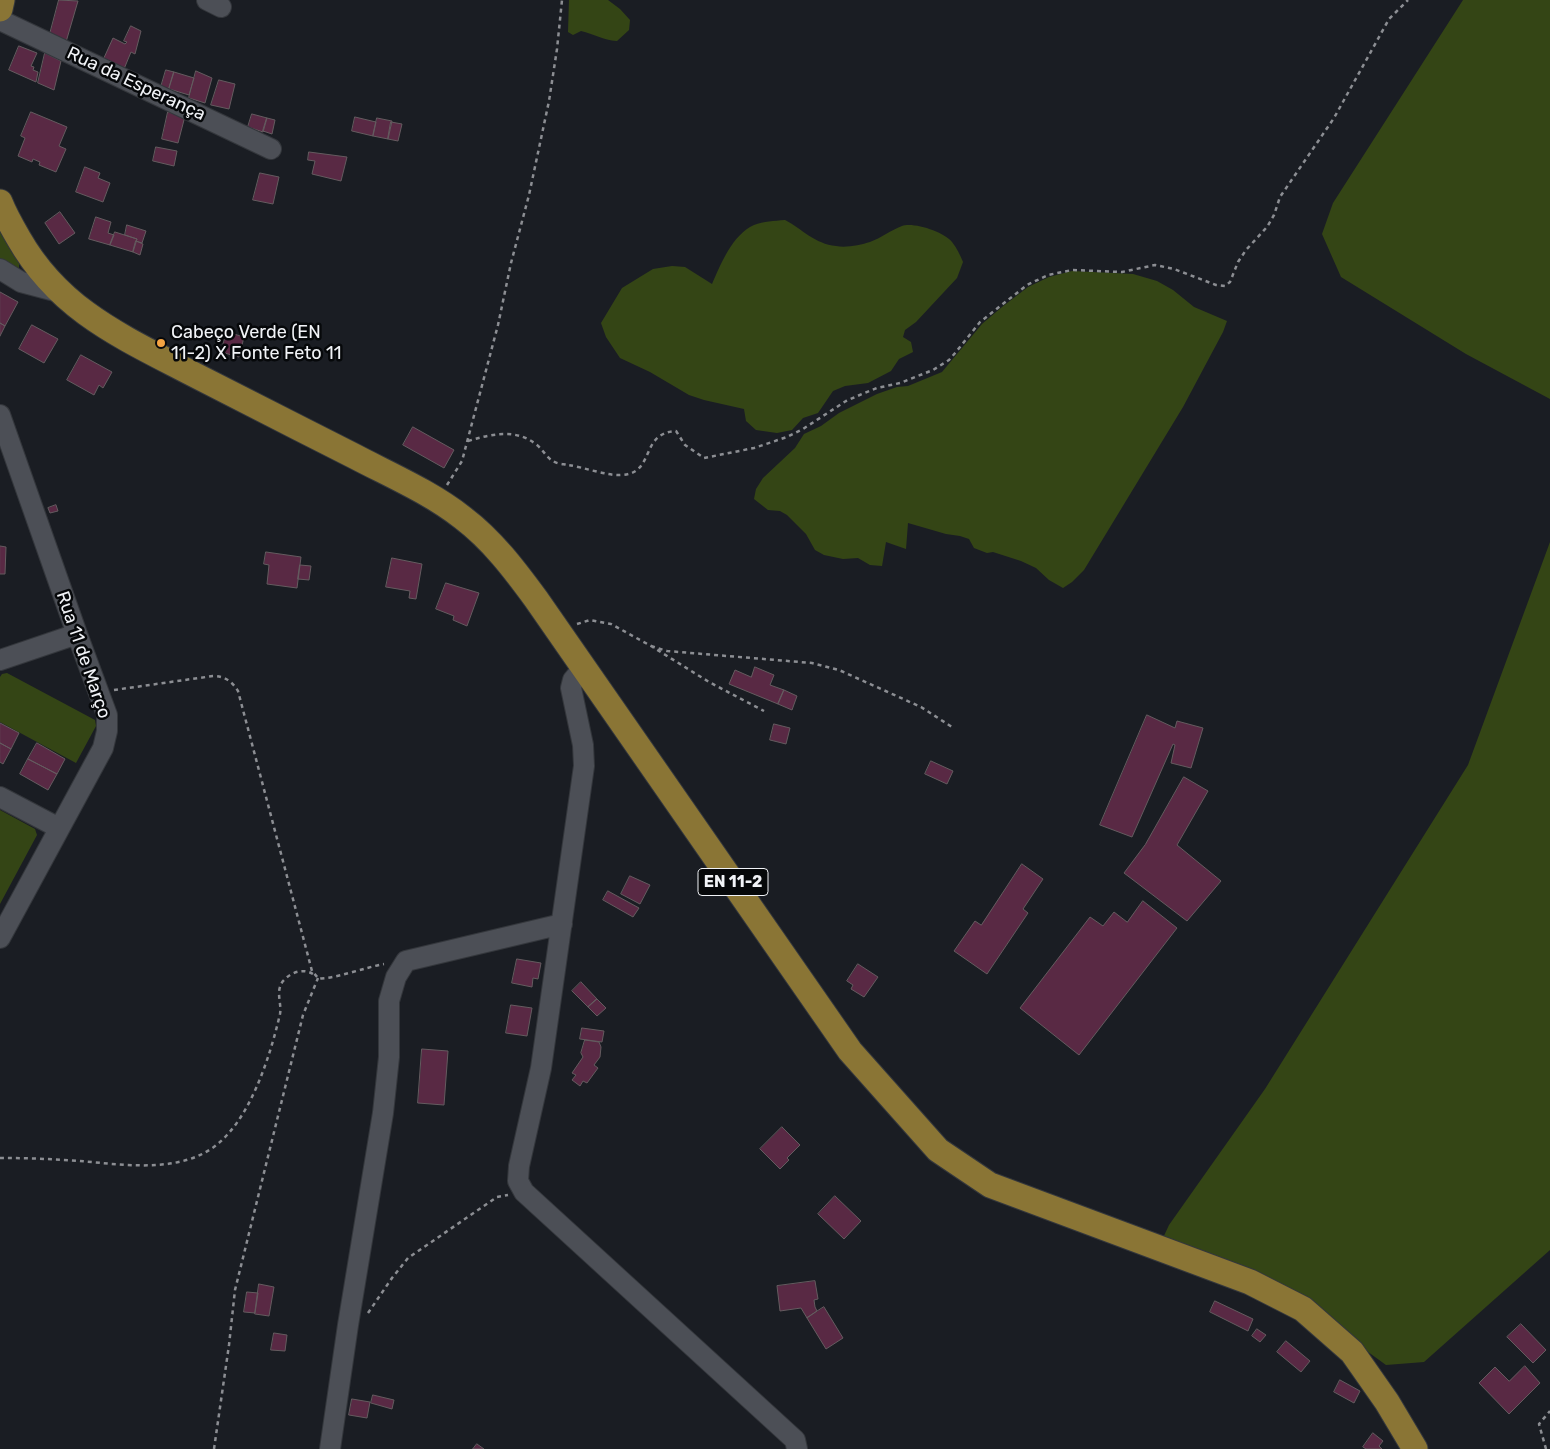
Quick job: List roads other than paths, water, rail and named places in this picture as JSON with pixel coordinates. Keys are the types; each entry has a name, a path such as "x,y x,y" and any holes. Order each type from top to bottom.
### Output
{"main road":[{"path":"0,9 2,0"},
{"name":"EN 11-2","path":"0,202 3,212 30,258 59,292 100,324 207,382 415,488 462,517 484,536 511,566 562,636 850,1051 938,1150 990,1185 1250,1282 1303,1309 1352,1352 1387,1402 1415,1449"}],"street":[{"name":"Rua da Esperança","path":"0,20 271,149"},
{"path":"0,269 21,282 59,292"},
{"name":"Rua 11 de Março","path":"0,415 76,634 107,715 107,732 103,748 0,938"},
{"path":"0,660 76,634"},
{"path":"583,668 573,680 571,688 583,746 584,766 541,1068 519,1166 518,1181 524,1192 795,1440 797,1449"},
{"path":"0,797 59,828"},
{"path":"330,1449 384,1104 389,1057 389,1001 396,977 406,960 562,924"}],"place":[{"name":"Cabeço Verde (EN 11-2) X Fonte Feto 11","path":"161,343"}]}
